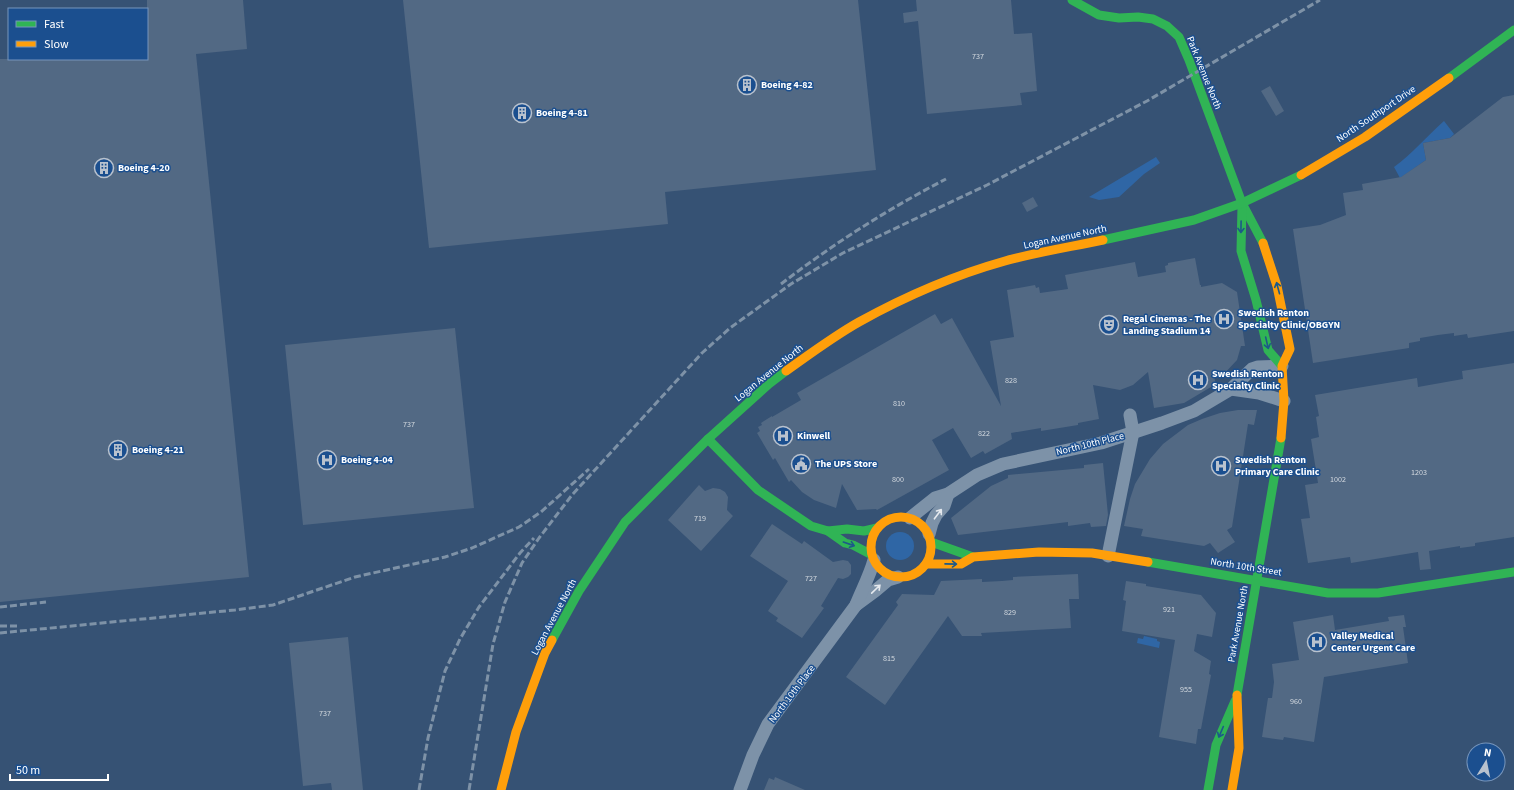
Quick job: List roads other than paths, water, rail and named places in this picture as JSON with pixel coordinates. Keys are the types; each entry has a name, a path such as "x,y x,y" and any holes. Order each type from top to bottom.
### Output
{"street":[{"name":"Park Avenue North","path":"1072,0 1076,4 1099,15 1119,18 1138,17 1153,19 1167,26 1178,37 1189,60 1242,204 1263,244 1277,286 1290,349 1282,366 1284,401 1282,431 1237,696 1239,748 1232,790"},
{"name":"North Southport Drive","path":"1242,204 1299,176 1365,137 1514,30"},
{"path":"1496,43 1508,45"},
{"name":"Park Avenue North","path":"1242,204 1241,251 1256,300 1268,350 1282,366"},
{"name":"Logan Avenue North","path":"501,790 506,763 545,653 579,591 625,522 708,439 769,384 814,350 859,322 912,296 958,277 1005,262 1194,220 1242,204"},
{"name":"North 10th Place","path":"910,518 935,498 948,494 976,475 1003,464 1101,443 1194,411 1231,389 1252,369 1258,367 1282,366"},
{"path":"1231,389 1259,393 1284,401"},
{"path":"1108,556 1133,432 1130,415"},
{"path":"708,439 758,490 811,526 828,531 845,543 853,545 873,557 883,571 890,575 898,577 914,574 926,564 931,550 930,538 924,527 918,522 901,516 892,518 884,522 873,536 871,545 873,557"},
{"name":"North 10th Place","path":"930,538 932,523 936,515 944,506 948,494"},
{"path":"828,531 847,529 864,531 878,528"},
{"name":"North 10th Street","path":"930,538 973,557"},
{"name":"North 10th Street","path":"926,564 961,564 973,557 1039,552 1092,553 1328,593 1378,593 1514,572"},
{"name":"North 10th Place","path":"740,790 750,762 768,724 856,604 871,572 873,557"},
{"name":"North 10th Place","path":"856,604 888,580 898,577"},
{"name":"Park Avenue North","path":"1208,790 1216,745 1237,696"}],"railway":[{"path":"469,790 493,644 505,602 522,563 572,495 702,353 730,328 791,284 843,253 987,185 1147,101 1320,0"},
{"path":"781,284 861,228 903,202 946,179"},
{"path":"0,633 273,605 355,577 445,557 472,548 519,527 541,512 589,469"},
{"path":"419,790 428,738 445,671 460,639 479,607 520,553 534,538"},
{"path":"0,607 46,602"},
{"path":"0,626 18,626"}],"place":[{"name":"Boeing 4-82","path":"747,85"},
{"name":"Boeing 4-81","path":"522,113"},
{"name":"Boeing 4-20","path":"104,168"},
{"name":"Swedish Renton Specialty Clinic/OBGYN","path":"1224,319"},
{"name":"Regal Cinemas - The Landing Stadium 14","path":"1109,325"},
{"name":"Swedish Renton Specialty Clinic","path":"1198,380"},
{"name":"Kinwell","path":"783,436"},
{"name":"Boeing 4-21","path":"118,450"},
{"name":"Boeing 4-04","path":"327,460"},
{"name":"The UPS Store","path":"801,464"},
{"name":"Swedish Renton Primary Care Clinic","path":"1221,466"},
{"name":"Valley Medical Center Urgent Care","path":"1317,642"}]}
